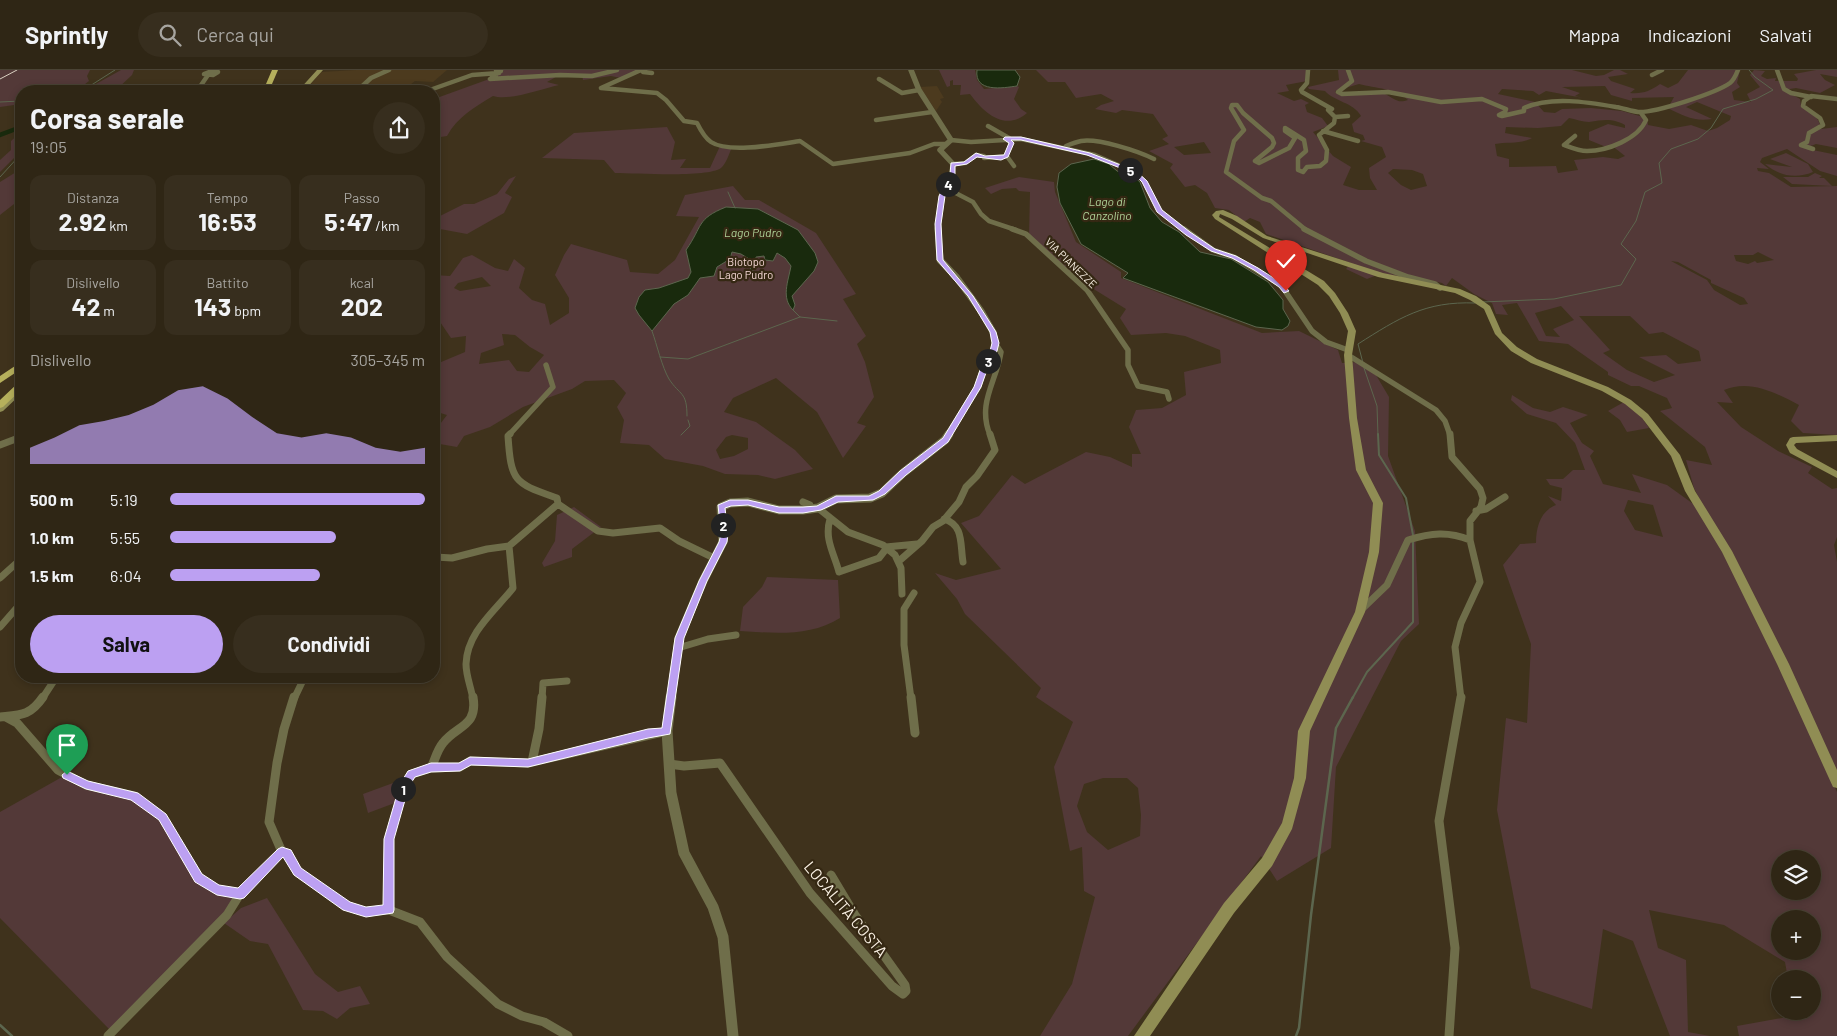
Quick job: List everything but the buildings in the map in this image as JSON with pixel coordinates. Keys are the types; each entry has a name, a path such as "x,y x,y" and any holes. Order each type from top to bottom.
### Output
{"highway":[{"path":"267,85 276,70"},
{"path":"267,85 276,70"},
{"path":"264,80 271,77"},
{"path":"0,380 15,369"},
{"path":"0,395 15,384"},
{"path":"0,399 15,385"},
{"path":"0,407 15,392"}],"main road":[{"path":"306,85 320,70"},
{"path":"1141,1036 1229,908 1267,862 1288,825 1300,778 1304,730 1360,612 1374,552 1378,503 1361,470 1353,418 1348,353 1352,330 1332,295 1321,283 1217,218 1215,213 1221,211 1229,213 1251,230 1264,237 1340,263 1388,277 1466,294 1481,303 1491,314 1499,334 1514,349 1534,361 1605,390 1628,402 1645,416 1675,455 1690,491 1727,550 1783,664 1837,783"},
{"path":"0,407 15,395"},
{"path":"1837,438 1793,440 1790,445 1794,452 1837,475"}],"street":[{"path":"363,85 371,78 389,70"},
{"path":"497,71 489,79 560,75 592,76 617,70"},
{"path":"641,70 601,88 657,94 666,100 684,121 697,123 709,140 715,143 753,146 800,141 833,164 910,153 934,144 1007,138 1067,147 1103,158 1139,176 1144,181 1159,210 1203,244 1213,250 1234,257 1281,286 1312,331 1427,404 1445,421 1450,433 1452,457 1480,488 1483,498 1481,507 1470,521 1470,540 1480,582 1461,624 1455,647 1461,699 1439,821 1455,948 1449,1036"},
{"path":"645,70 643,72 652,73"},
{"path":"911,70 919,90 948,142"},
{"path":"1308,70 1307,82 1301,90 1332,109 1328,110 1334,117 1334,123 1319,135 1326,145 1327,160 1322,165 1307,167 1303,172 1298,170 1298,158 1306,151 1306,147 1304,140 1287,128 1284,129 1295,138 1295,142 1289,148 1258,162 1255,160 1272,148 1274,142 1272,138 1243,113 1238,105 1232,105 1231,108 1244,130 1234,142 1226,172 1262,198 1271,201 1305,230 1333,242 1366,261 1408,277 1435,284 1440,288"},
{"path":"1348,70 1352,82 1338,92 1342,94 1388,92 1441,102 1488,100 1506,110 1499,115 1501,116 1524,112 1524,108 1528,106 1552,101 1596,104 1641,113 1694,98 1729,84 1736,77 1738,70"},
{"path":"1652,75 1662,70"},
{"path":"1777,70 1784,89 1792,93 1837,100"},
{"path":"440,86 474,73 497,71"},
{"path":"201,85 208,75"},
{"path":"879,79 890,84 896,90"},
{"path":"884,88 896,90 904,94 919,90"},
{"path":"1811,96 1804,101 1803,106 1820,118 1823,125 1809,133 1807,142 1801,145 1813,149"},
{"path":"876,120 932,112"},
{"path":"1575,136 1564,145 1586,151 1606,149 1637,133 1644,127 1646,120 1641,113"},
{"path":"1334,117 1348,116"},
{"path":"988,126 1012,143 1007,156"},
{"path":"1323,131 1358,141"},
{"path":"1067,147 1082,141 1092,141 1144,154 1154,159"},
{"path":"733,1036 723,937 713,907 684,853 674,808 667,731 679,638 714,558 723,542 721,507 730,503 748,502 779,510 815,508 836,499 870,498 882,493 903,473 946,440 978,387 983,370 994,351 993,332 981,311 957,278 940,260 938,224 942,196 952,174 952,164 940,150 948,142"},
{"path":"952,164 965,163 976,155 984,158 1007,156"},
{"path":"1007,156 1014,166"},
{"name":"VIA PIANEZZE","path":"946,188 973,202 981,214 989,221 1026,234 1087,290 1128,350 1126,358 1128,370 1138,386 1167,392 1169,399"},
{"path":"899,561 933,527 944,519 959,502 966,487 977,476 995,450 985,420 986,402 1000,362 1001,352 995,343"},
{"path":"546,365 553,388 508,436 509,450 516,478 523,486 557,498 558,504 598,531 622,532 660,528 670,537 686,546 714,558"},
{"path":"0,446 15,440"},
{"path":"1476,511 1486,510 1505,497"},
{"path":"804,502 829,514 830,519 852,535 874,541 890,550 899,561 903,570 902,594"},
{"path":"440,557 452,558 487,548 509,546 558,504"},
{"path":"830,519 826,536 839,572 879,558 885,548"},
{"path":"944,519 954,522 958,528 963,562"},
{"path":"1360,612 1387,585 1402,550 1409,540 1429,533 1449,532 1470,540"},
{"path":"885,548 917,544"},
{"path":"431,768 444,741 459,732 472,714 474,704 466,664 468,651 475,633 513,588 509,546"},
{"path":"0,578 15,565"},
{"path":"914,593 904,609 904,645 915,733"},
{"path":"0,627 15,610"},
{"path":"678,648 708,639 736,635"},
{"path":"532,762 539,729 543,683 567,681"},
{"path":"3,717 25,714 37,706 52,683"},
{"path":"301,683 284,729 268,822 282,852 287,853 297,872 346,906 366,912 389,910 420,922 447,957 498,1004 522,1016 544,1022 568,1036"},
{"path":"3,717 17,723 58,770 86,785 134,796 162,817 198,878 217,890 240,894"},
{"path":"389,910 389,839 405,784 412,774 431,768 460,767 470,761 532,762 667,731"},
{"name":"LOCALITÀ COSTA","path":"669,764 684,766 720,763 810,893 892,986 903,994 906,991 905,985 854,915 831,875"},
{"path":"108,1036 227,915 240,894 282,852"}],"shaded area":[{"path":"447,70 433,82 415,81 410,85 310,85 321,72"},
{"path":"937,86 944,98 940,99 942,102 936,111 920,87"}],"green space":[{"path":"0,70 90,70 87,76 89,81 84,85 15,85 15,105 0,107"},
{"path":"121,70 134,70 132,75 121,85 94,85"},
{"path":"490,70 640,70 621,78 611,76 583,80 582,75 563,73 547,82 559,85 517,96 493,96 461,118 447,136 440,137 440,97 492,78 504,71"},
{"path":"939,70 975,70 977,80 984,89 1017,86 1019,87 1014,99 1021,109 1027,113 1011,121 996,118 982,108 970,94 960,95 961,85 953,85 953,80 950,81 950,86 947,87"},
{"path":"1036,70 1310,70 1307,81 1286,85 1289,91 1277,93 1294,101 1301,99 1309,103 1305,105 1307,112 1322,118 1328,126 1313,132 1333,156 1351,167 1343,185 1359,190 1377,190 1370,178 1369,168 1386,157 1382,147 1361,141 1365,140 1363,135 1354,132 1352,124 1361,116 1358,111 1325,91 1309,89 1308,87 1339,80 1338,70 1572,70 1596,76 1620,70 1628,74 1608,77 1611,81 1635,89 1630,93 1639,93 1646,92 1660,84 1668,88 1678,83 1688,70 1740,70 1737,83 1740,87 1732,92 1734,100 1751,102 1747,94 1760,87 1750,75 1754,70 1765,71 1761,76 1767,79 1776,78 1775,81 1797,81 1798,79 1794,74 1816,70 1837,70 1837,77 1820,74 1825,80 1835,85 1820,93 1796,88 1784,90 1800,99 1801,106 1811,112 1821,129 1837,127 1837,148 1816,144 1808,147 1808,149 1837,155 1837,176 1820,171 1787,149 1762,158 1760,162 1769,169 1757,168 1758,171 1769,173 1791,187 1837,186 1837,435 1803,433 1791,421 1799,405 1763,389 1743,386 1734,387 1724,390 1733,403 1717,402 1741,427 1778,451 1812,467 1808,473 1832,489 1837,488 1837,537 1834,545 1837,562 1837,773 1694,488 1686,460 1712,465 1705,447 1660,411 1672,408 1667,398 1639,386 1631,386 1608,375 1608,372 1568,344 1539,341 1517,303 1502,305 1508,315 1496,314 1492,303 1474,294 1452,278 1446,286 1442,283 1423,279 1417,281 1382,273 1367,279 1346,269 1351,263 1266,234 1260,222 1250,218 1244,222 1229,210 1215,208 1207,193 1195,185 1185,187 1170,168 1173,164 1149,151 1169,144 1162,139 1168,136 1153,114 1122,110 1116,113 1095,109 1114,101 1101,94 1076,98 1065,82 1048,82","holes":["1359,84 1392,91 1408,100 1398,101 1381,93 1337,94 1335,91","1605,86 1611,95 1632,101 1632,98 1674,97 1668,108 1689,118 1700,120 1712,119 1686,107 1697,102 1731,116 1730,120 1708,131 1691,125 1669,129 1648,125 1647,118 1622,111 1591,108 1562,109 1555,113 1544,112 1535,102 1498,94 1502,89 1533,91 1539,95 1546,91 1583,98 1575,96 1580,93 1562,87","1569,118 1587,122 1616,121 1625,125 1625,128 1608,124 1589,132 1589,140 1606,147 1611,145 1625,156 1618,159 1603,157 1574,160 1578,170 1558,173 1556,166 1509,167 1509,159 1497,156 1495,144 1519,142 1532,138 1505,133 1506,127 1538,128 1561,126","1204,142 1211,153 1184,155 1174,147","1393,169 1412,170 1423,174 1427,186 1411,190 1401,185 1388,173","1758,252 1774,260 1757,263 1755,261 1748,264 1736,261 1734,255 1753,255","1671,261 1678,262 1711,280 1711,283 1744,298 1748,304 1740,305 1714,290 1707,280","1561,306 1574,320 1553,329 1560,337 1546,336 1535,313","1579,316 1630,316 1649,334 1663,332 1699,351 1701,361 1678,364 1666,355 1639,357 1675,375 1654,382 1627,370 1603,353 1610,350"]},
{"path":"667,127 675,142 671,160 686,159 680,168 710,168 720,146 732,147 721,168 713,171 687,174 615,173 604,160 542,158 574,133"},
{"path":"15,137 15,157 0,172 0,160 11,150 11,141"},
{"path":"1786,153 1808,164 1813,172 1794,176 1782,174 1765,164 1792,167 1770,159"},
{"path":"15,173 15,203 0,215 0,182"},
{"path":"1815,173 1822,176 1819,178 1824,178 1832,186 1792,184 1783,177 1808,177"},
{"path":"516,176 505,193 512,197 504,213 467,234 440,229 440,216 464,204 474,204 497,194 509,179"},
{"path":"1019,177 1054,182 1055,192 1076,242 1121,272 1121,278 1262,333 1299,331 1338,350 1342,363 1358,362 1376,375 1389,397 1388,456 1415,531 1419,624 1401,641 1336,767 1331,848 1277,881 1261,856 1128,1036 1040,1036 1072,984 1095,897 1084,891 1082,847 1070,851 1054,767 1073,722 1036,697 1041,688 965,614 957,599 935,573 956,580 1001,569 961,523 979,516 1012,475 1025,484 1086,452 1110,457 1132,467 1132,454 1141,454 1129,427 1136,410 1162,408 1186,395 1184,372 1221,363 1220,350 1185,336 1166,333 1131,335 1120,318 1126,309 1079,280 1029,236 1030,192 1019,191 1016,188 1002,189 991,194 985,188","holes":["1103,778 1127,778 1138,788 1141,815 1140,836 1108,850 1087,832 1077,806 1084,784"]},
{"name":"Biotopo Lago Pudro","path":"733,186 745,200 759,200 816,233 856,294 843,299 866,336 857,344 865,362 874,397 857,423 866,426 843,458 817,412 776,378 733,398 724,412 756,422 795,450 813,469 775,479 758,475 725,474 703,466 665,459 649,445 620,443 624,420 617,407 626,393 614,380 585,381 572,389 523,407 490,427 464,436 457,447 440,444 440,424 447,415 440,413 440,362 465,352 466,336 451,338 440,322 440,275 450,276 463,258 472,255 495,268 508,271 514,259 525,268 519,288 532,300 545,304 550,325 569,313 569,298 555,275 571,244 627,260 630,272 658,274 675,260 699,217 676,216 685,195","holes":["482,277 491,286 460,291 454,288 458,283","502,334 515,335 544,355 529,372 517,371 509,360 479,364 481,353 504,345","732,435 748,438 748,449 734,456 720,459 716,450 726,437"]},
{"path":"1512,395 1533,408 1550,412 1563,407 1588,415 1570,423 1582,443 1594,451 1590,456 1603,484 1641,493 1632,474 1667,485 1695,504 1723,550 1779,664 1837,792 1837,1036 1739,1036 1737,1026 1771,1020 1821,1020 1821,970 1786,970 1785,962 1782,960 1821,960 1821,910 1771,910 1771,954 1724,925 1649,910 1658,948 1686,960 1688,1032 1710,1036 1670,1036 1633,941 1603,929 1592,1009 1531,988 1497,810 1506,718 1527,723 1531,644 1503,565 1520,544 1536,543 1540,521 1546,511 1556,505 1548,496 1561,501 1562,488 1550,485 1546,479 1563,479 1573,470 1585,470 1575,443 1556,423 1527,414 1511,400","holes":["1628,500 1653,505 1663,537 1635,530 1624,511"]},
{"path":"1624,402 1640,415 1649,428 1627,432 1620,420 1608,411"},
{"path":"574,507 601,527 572,549 572,557 544,567 542,563 555,541 557,515"},
{"path":"767,577 838,580 840,618 828,624 804,631 779,633 740,631 743,607 762,587"},
{"path":"62,777 132,798 160,819 191,870 196,883 216,891 238,895 226,915 110,1030 0,918 0,812"},
{"path":"404,779 400,801 368,813 363,794"},
{"path":"267,898 315,974 338,992 360,986 370,1004 350,1008 337,1019 323,1011 303,1010 268,944 250,941 224,923 241,908"}],"water":[{"path":"977,70 1015,70 1020,77 1017,86 997,88 985,86 980,82 977,77"},
{"name":"Lago di Canzolino","path":"1094,159 1109,164 1117,171 1133,176 1140,182 1150,208 1162,222 1179,232 1200,252 1231,259 1268,282 1283,300 1283,309 1290,321 1288,326 1282,330 1256,327 1123,278 1128,273 1081,244 1060,203 1057,187 1059,173 1071,164"},
{"name":"Lago Pudro","path":"726,207 758,209 798,230 815,253 818,262 814,271 792,296 795,305 793,310 789,305 786,295 791,266 785,258 777,253 773,261 765,260 764,256 756,257 755,269 751,271 749,259 741,254 732,252 730,259 717,267 714,276 700,278 688,295 674,304 652,331 635,308 639,297 645,290 659,288 688,278 691,272 686,250 701,224 709,215"}],"waterway":[{"path":"91,85 115,70"},
{"path":"1482,302 1554,299 1621,285 1636,259 1621,244 1636,221 1645,192 1662,183 1659,163 1671,149 1698,139 1711,128 1723,109 1756,99 1773,90 1755,77 1749,70"},
{"path":"0,102 15,101"},
{"path":"0,135 15,129"},
{"path":"0,177 15,161"},
{"path":"728,192 735,208"},
{"path":"1363,363 1358,344 1400,319 1427,308 1441,305 1475,303"},
{"path":"793,310 800,317"},
{"path":"660,357 688,359 800,317"},
{"path":"800,317 837,321"},
{"path":"652,331 660,357"},
{"path":"660,357 666,374 686,402 687,416"},
{"path":"1364,368 1377,406 1378,435"},
{"path":"681,435 690,426 688,420"},
{"path":"1378,434 1379,455 1406,498 1413,535"},
{"path":"1352,699 1367,672 1413,622 1413,540"},
{"path":"1296,1036 1299,1028 1311,915 1336,728 1353,697"},
{"path":"0,1025 12,1036"}],"railway":[{"path":"0,79 17,70"}],"route":[{"path":"67,775 86,785 134,796 162,817 198,878 217,890 240,894 282,852 287,853 297,872 346,906 366,912 389,910 389,839 405,784 412,774 431,768 460,767 470,761 528,763 667,731 679,638 703,581 723,542 721,507 730,503 748,502 779,510 803,510 818,508 836,499 870,498 882,493 903,473 946,440 978,387 983,370 994,351 993,332 981,311 957,278 940,260 938,224 942,196 952,174 952,164 968,162 975,155 984,156 984,158 1003,158 1007,156 1012,146 1012,143 1005,139 1014,138 1068,148 1103,158 1134,172 1144,181 1159,210 1188,234 1213,250 1234,257 1256,269 1286,291"}]}
